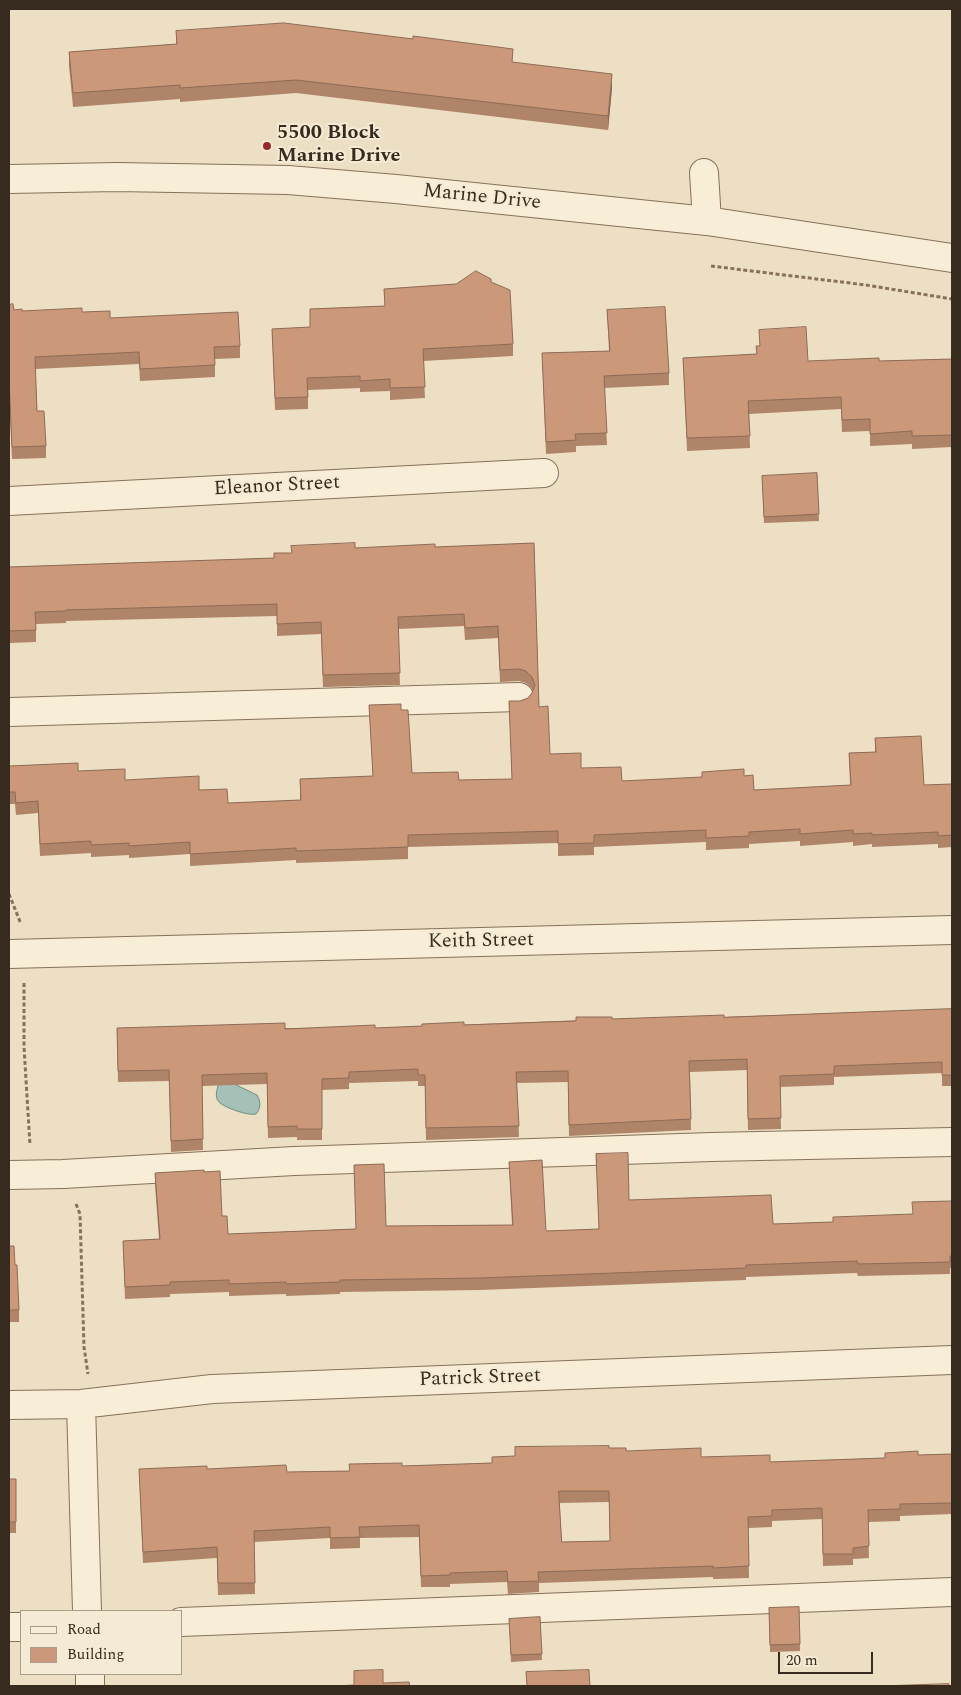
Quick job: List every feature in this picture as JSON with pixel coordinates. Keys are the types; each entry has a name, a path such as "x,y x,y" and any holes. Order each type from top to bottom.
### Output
{"street":[{"path":"704,173 707,221"},
{"name":"Marine Drive","path":"9,179 117,177 288,180 396,189 707,221 952,258"},
{"name":"Eleanor Street","path":"9,501 544,473"},
{"path":"9,712 519,698"},
{"name":"Keith Street","path":"9,954 952,930"},
{"path":"9,1175 63,1174 294,1161 701,1147 952,1142"},
{"name":"Patrick Street","path":"9,1405 85,1391 212,1390 952,1360"},
{"path":"85,1391 87,1610"},
{"path":"182,1622 952,1592"}],"path":[{"path":"711,266 866,285 952,299"},
{"path":"9,894 23,930"},
{"path":"24,978 24,1047 30,1135"},
{"path":"81,1241 85,1391"}],"water":[{"path":"230,1082 257,1095 260,1105 256,1114 237,1111 217,1100 218,1086"}],"building":[{"path":"284,23 413,39 413,36 513,49 512,62 612,74 608,116 296,80 180,88 180,85 73,93 69,52 177,44 176,31"},
{"path":"476,271 491,279 491,282 510,290 513,344 423,349 425,387 390,388 390,379 360,381 360,376 307,378 308,397 275,398 272,329 310,327 310,309 385,306 384,289 456,284"},
{"path":"13,304 14,310 22,309 22,311 82,308 82,312 110,311 110,318 238,312 240,346 214,347 215,365 140,369 139,352 35,357 37,411 44,411 46,446 12,447 9,379 9,305"},
{"path":"665,307 669,373 604,376 607,433 575,434 576,440 546,442 542,353 610,351 607,310"},
{"path":"806,327 808,361 879,358 879,361 952,359 952,435 912,436 912,431 870,434 870,419 842,420 841,397 748,401 750,436 687,438 683,358 757,354 756,346 760,346 759,330"},
{"path":"817,473 819,514 764,517 762,476"},
{"path":"355,543 355,548 435,544 435,547 534,543 539,707 548,706 550,754 581,753 581,768 621,767 622,781 702,777 702,772 744,769 744,776 753,775 754,790 851,785 849,753 876,752 875,738 921,736 924,785 952,784 952,835 938,836 938,832 872,835 872,833 853,834 853,830 800,834 800,829 749,832 749,836 706,838 706,830 594,835 594,843 558,844 558,831 408,835 408,847 296,851 296,848 190,854 190,842 129,846 129,843 91,845 91,841 40,844 38,801 16,803 15,792 9,792 9,766 78,763 78,771 125,769 125,780 199,776 199,790 227,789 228,803 301,800 300,779 373,776 369,705 401,704 401,710 408,710 412,773 458,772 459,780 512,779 509,701 520,701 528,698 535,685 532,677 526,671 519,669 500,670 498,626 465,628 464,614 398,617 400,673 323,675 321,622 277,624 277,604 35,612 36,630 9,631 9,567 274,558 274,553 292,553 291,546"},
{"path":"952,1009 952,1075 942,1075 942,1062 834,1066 834,1074 780,1076 781,1118 748,1119 747,1059 689,1061 691,1119 569,1125 568,1071 516,1072 519,1126 426,1128 425,1075 418,1075 418,1069 349,1072 349,1078 322,1079 322,1129 297,1129 297,1126 268,1127 267,1073 202,1075 203,1139 171,1141 169,1070 118,1071 117,1028 285,1023 285,1029 375,1025 375,1028 464,1022 464,1025 576,1021 576,1017 612,1017 612,1019 724,1015 724,1017"},
{"path":"628,1153 629,1200 771,1195 773,1224 833,1222 833,1217 913,1214 912,1202 952,1201 952,1256 950,1256 950,1262 858,1264 857,1261 746,1265 746,1268 480,1278 340,1280 340,1282 286,1284 286,1282 229,1284 229,1280 170,1282 170,1285 125,1287 123,1241 160,1239 155,1173 220,1171 222,1216 227,1216 228,1234 356,1229 354,1165 384,1164 386,1226 513,1225 509,1162 542,1160 546,1231 599,1229 596,1154"},
{"path":"9,1246 14,1246 15,1265 17,1265 19,1310 9,1310"},
{"path":"609,1446 609,1448 626,1448 626,1451 701,1448 701,1457 770,1455 770,1462 885,1458 885,1453 918,1451 918,1455 952,1454 952,1503 900,1504 900,1509 868,1510 869,1546 853,1548 853,1554 823,1554 822,1508 772,1510 772,1516 748,1517 749,1566 538,1572 539,1581 508,1582 507,1571 421,1576 419,1525 359,1527 360,1537 330,1538 330,1527 254,1531 255,1583 218,1583 217,1547 143,1552 139,1469 207,1466 207,1469 286,1465 287,1472 350,1471 349,1464 402,1463 402,1466 492,1463 492,1457 515,1456 515,1447","holes":["559,1491 609,1491 610,1541 562,1542"]},
{"path":"9,1479 16,1479 16,1522 9,1522"},
{"path":"799,1607 800,1644 770,1645 769,1608"},
{"path":"540,1617 542,1654 511,1655 509,1619"},
{"path":"383,1670 383,1683 409,1682 410,1686 335,1686 354,1685 354,1671"},
{"path":"589,1670 590,1686 527,1686 526,1672"},
{"path":"949,1684 949,1686 882,1686"}],"place":[{"name":"5500 Block Marine Drive","path":"267,146"}]}
